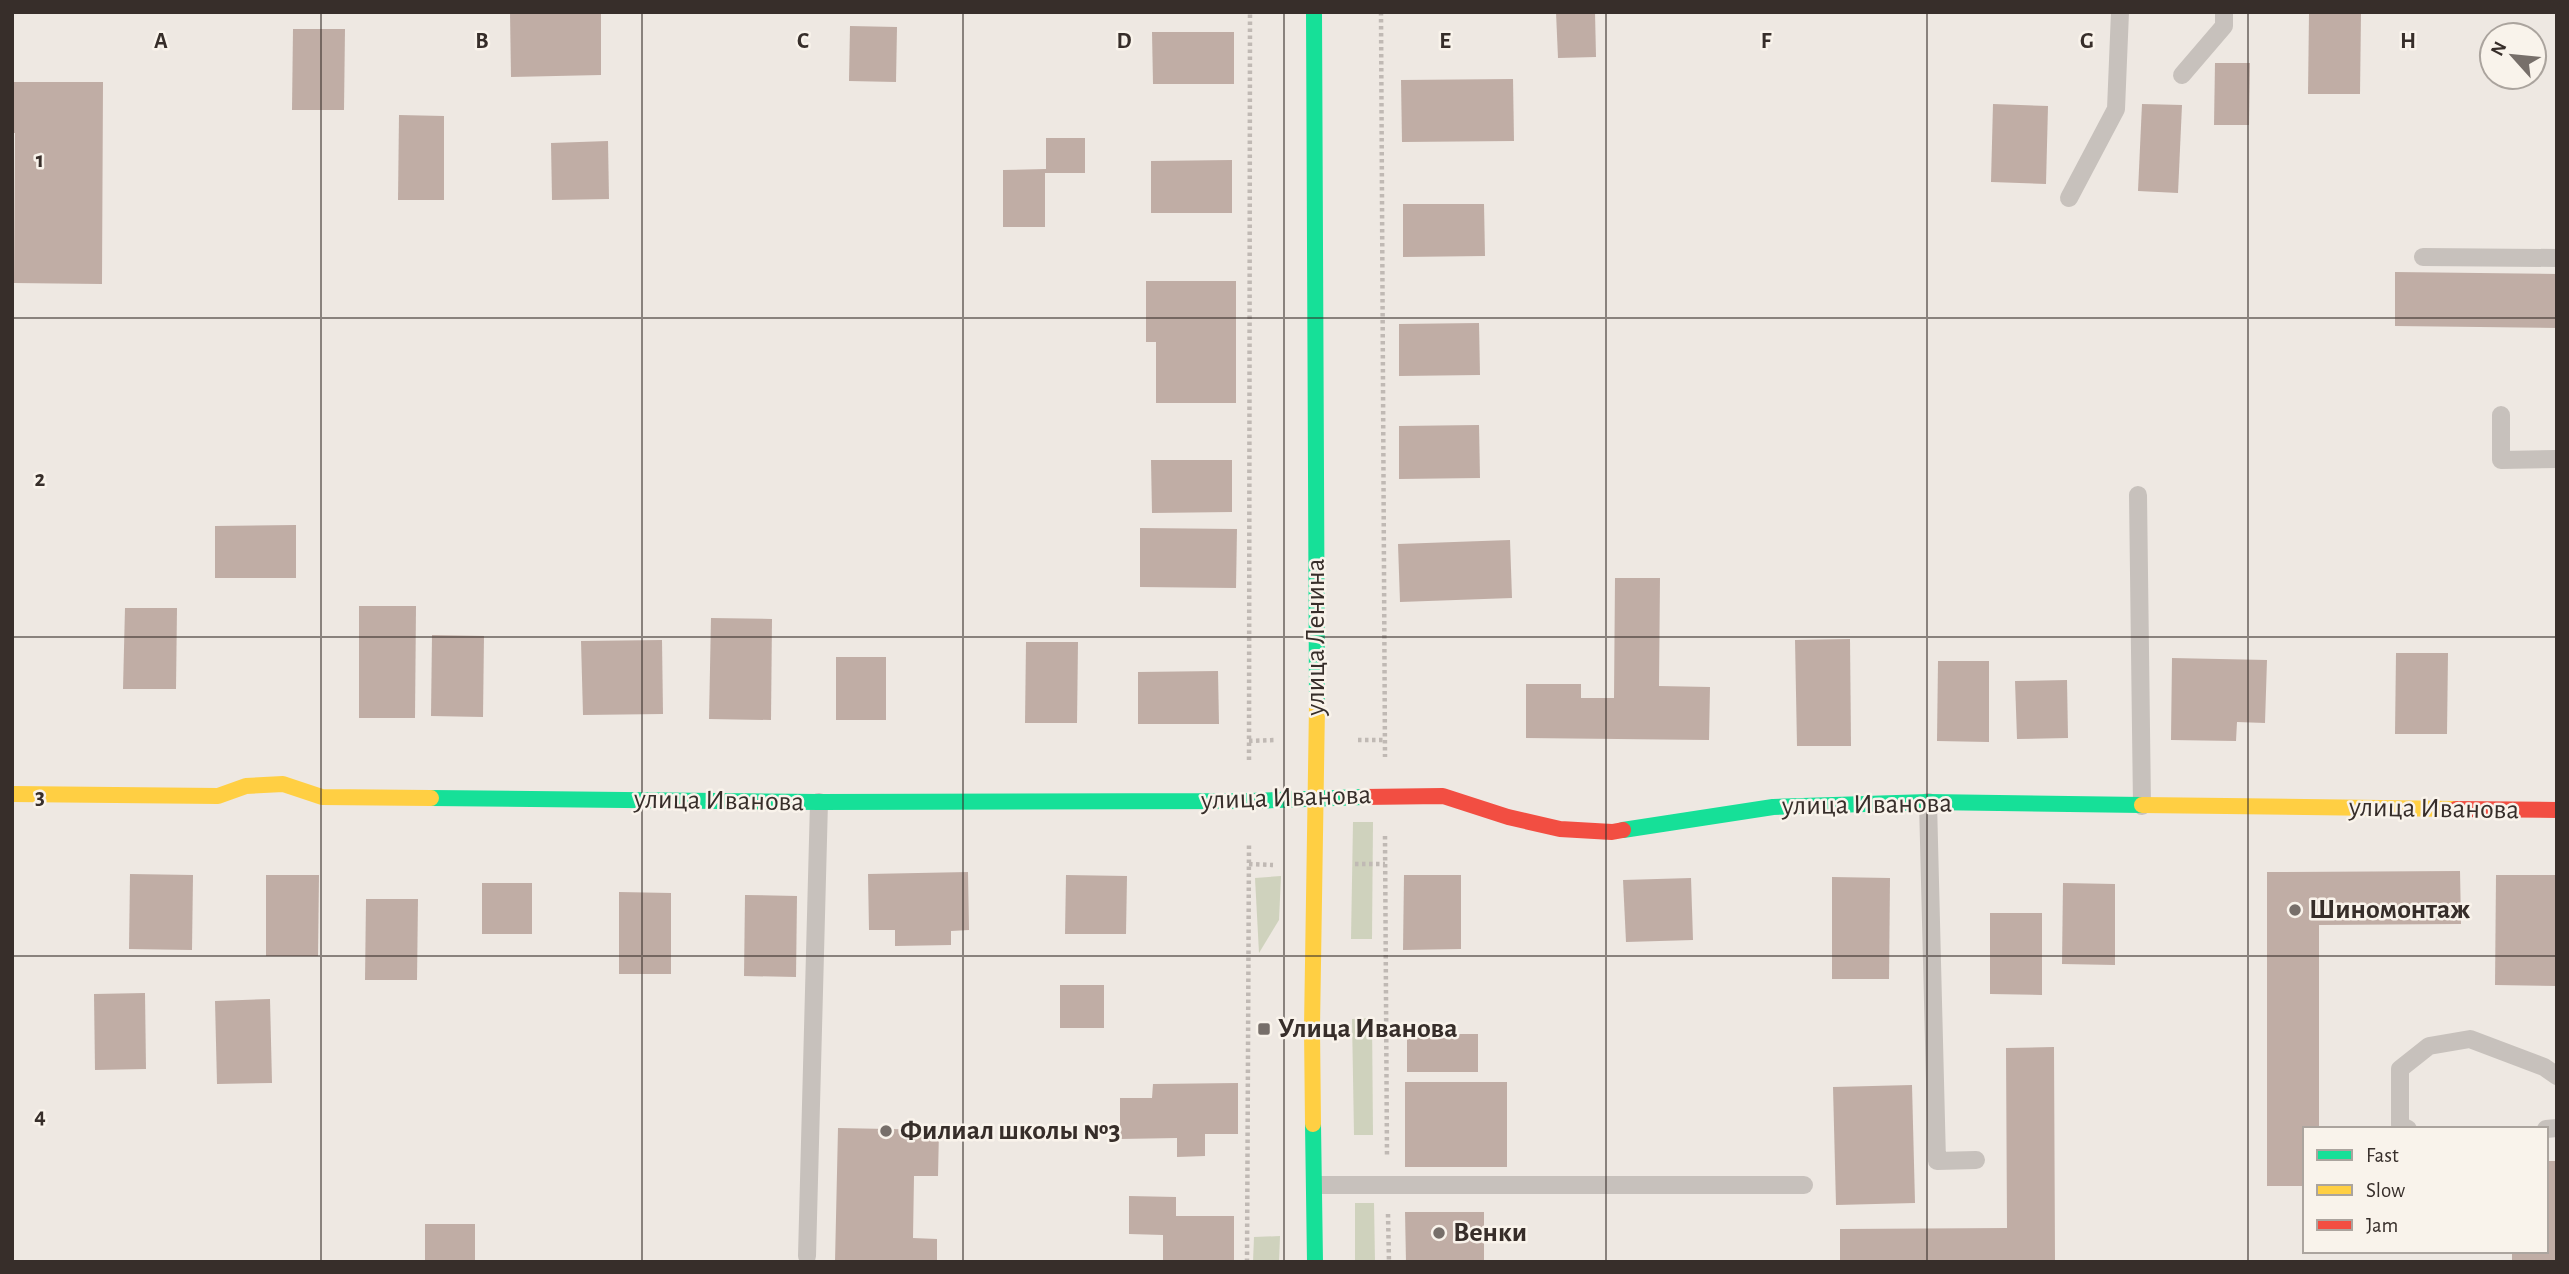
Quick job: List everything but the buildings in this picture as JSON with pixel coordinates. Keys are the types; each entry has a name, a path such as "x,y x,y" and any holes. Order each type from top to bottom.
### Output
{"street":[{"name":"улица Ленина","path":"1314,12 1316,797 1312,1028 1315,1262"},
{"name":"улица Иванова","path":"12,794 218,796 246,786 283,784 322,797 819,802 1249,801 1316,797 1443,796 1508,817 1560,829 1612,832 1773,807 1928,802 2557,810"}],"lane":[{"path":"2069,198 2116,110 2120,12"},
{"path":"2182,75 2224,26 2224,12"},
{"path":"2423,257 2557,258"},
{"path":"2501,415 2501,460 2557,459"},
{"path":"2138,495 2142,806"},
{"path":"807,1256 819,802"},
{"path":"1928,802 1937,1161 1976,1160"},
{"path":"2404,1127 2400,1125 2400,1069 2429,1046 2469,1039 2544,1068 2557,1076"},
{"path":"1315,1185 1804,1185"}],"path":[{"path":"1247,1262 1250,12"},
{"path":"1381,12 1389,1262"}],"green space":[{"path":"1353,822 1373,822 1372,939 1351,939"},
{"path":"1281,876 1279,920 1259,953 1255,878"},
{"path":"1372,1018 1373,1135 1354,1135 1352,1019"},
{"path":"1355,1203 1374,1203 1375,1262 1355,1262"},
{"path":"1280,1236 1279,1262 1253,1262 1254,1237"}],"traffic: fast":[{"path":"1314,12 1317,706"},
{"path":"431,798 819,802 1249,801 1363,797"},
{"path":"1623,830 1773,807 1928,802 2142,805"},
{"path":"1313,1124 1315,1262"}],"traffic: slow":[{"path":"1313,1124 1317,706"},
{"path":"12,794 218,796 246,786 283,784 322,797 431,798"},
{"path":"2142,805 2456,809"}],"traffic: jam":[{"path":"1363,797 1443,796 1508,817 1560,829 1612,832 1623,830"},
{"path":"2456,809 2557,810"}],"place":[{"name":"Шиномонтаж","path":"2295,910"},
{"name":"Улица Иванова","path":"1264,1029"},
{"name":"Филиал школы №3","path":"886,1131"},
{"name":"Венки","path":"1439,1233"}]}
